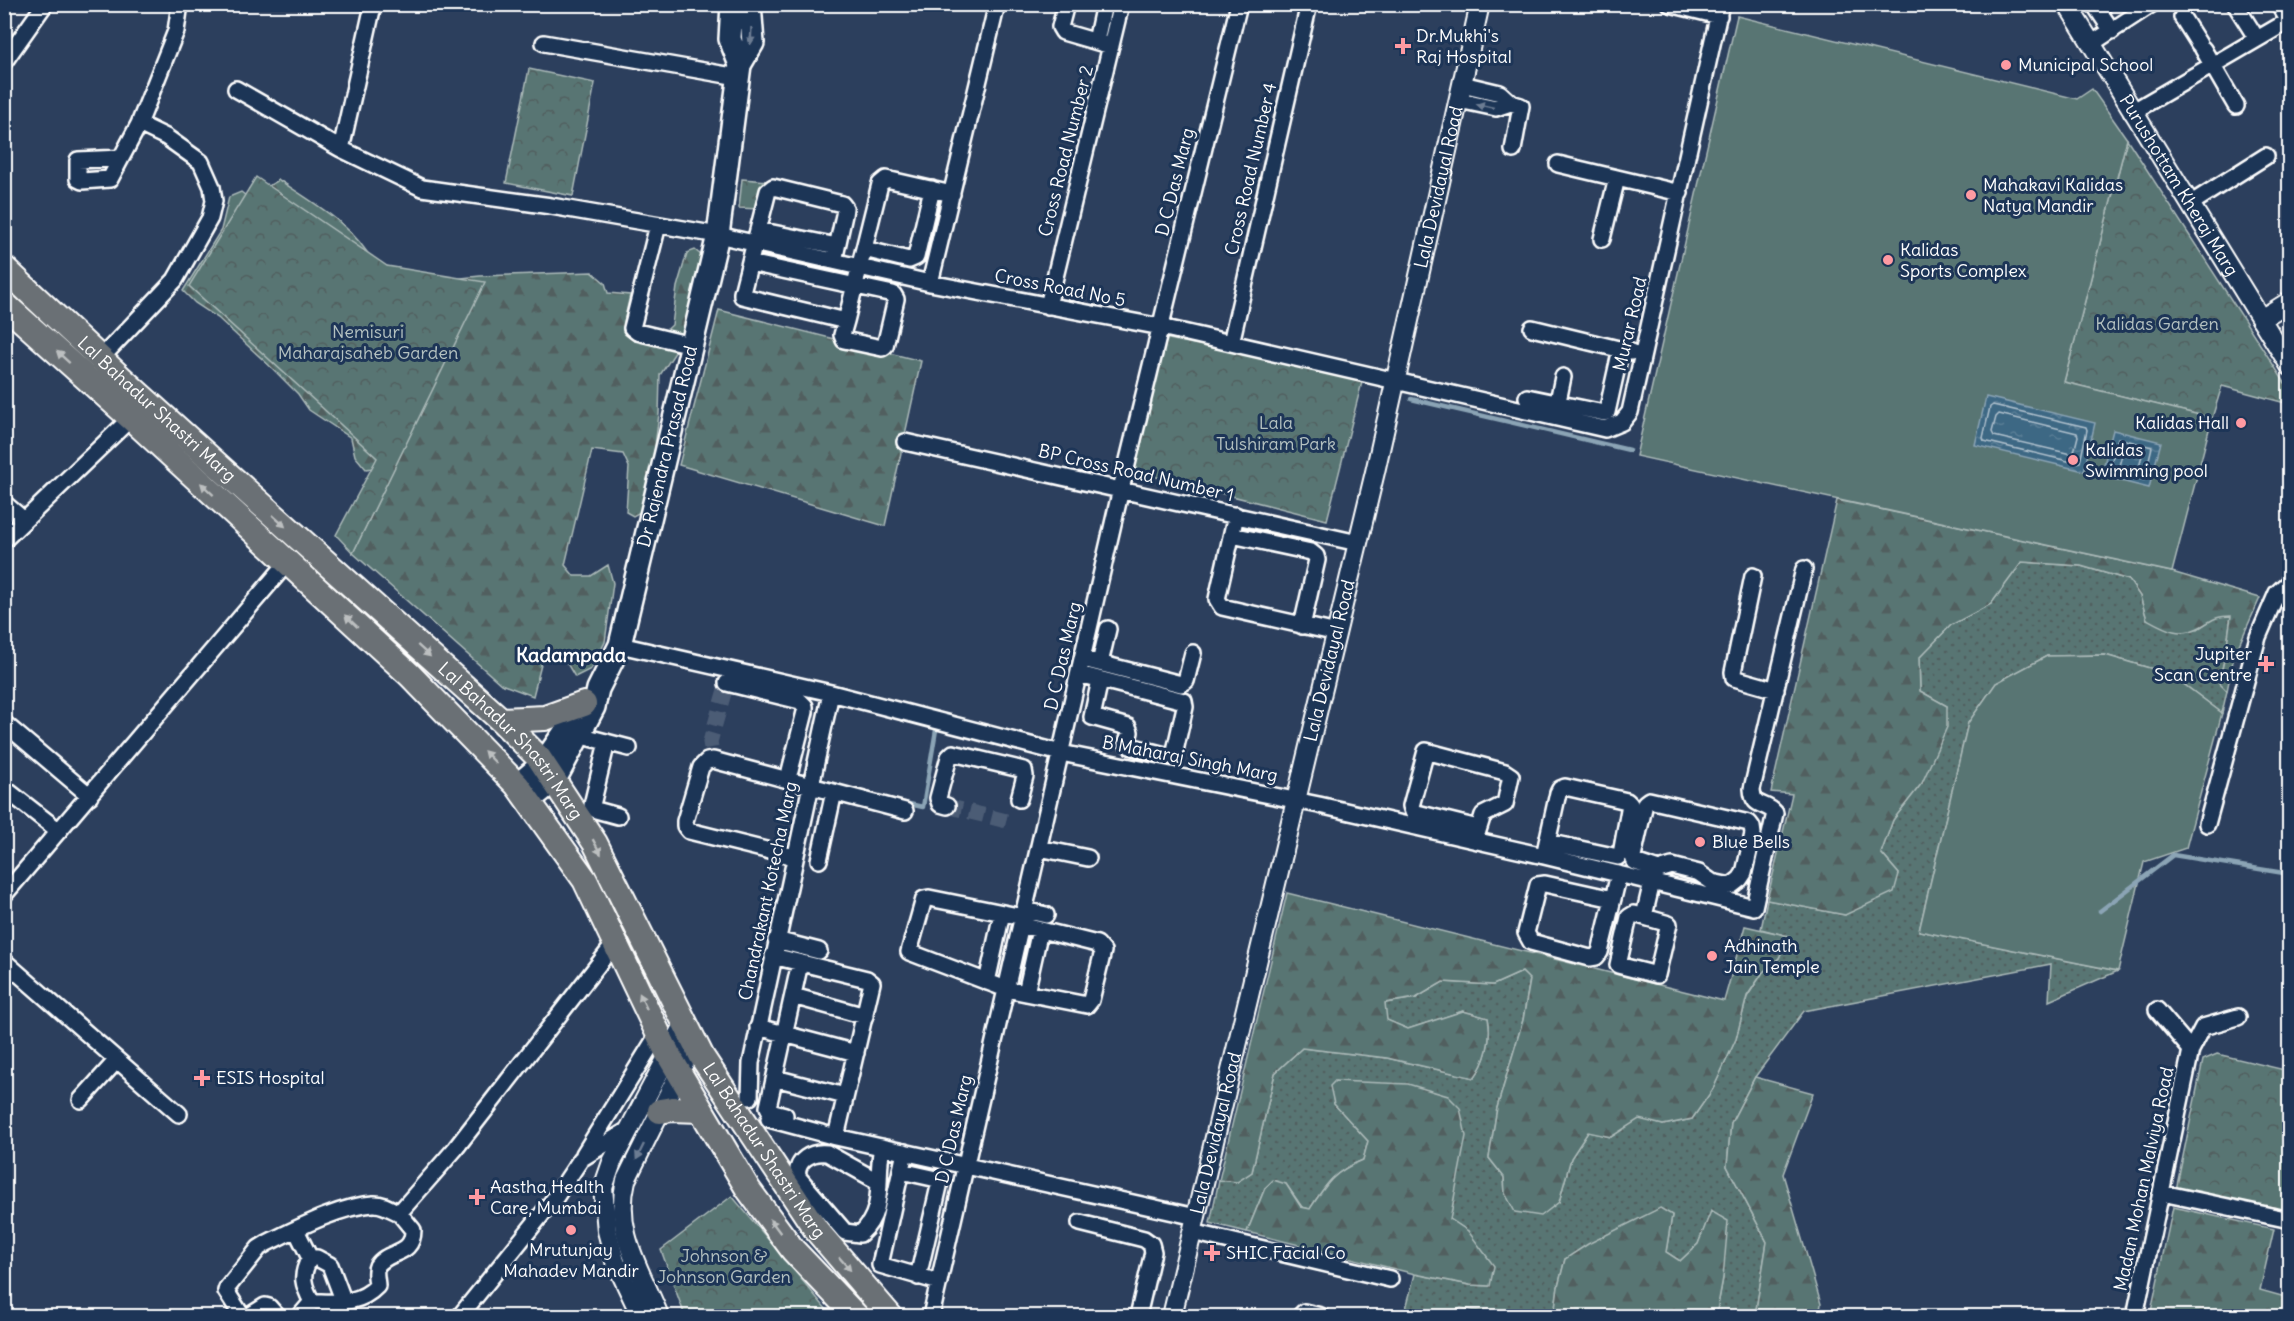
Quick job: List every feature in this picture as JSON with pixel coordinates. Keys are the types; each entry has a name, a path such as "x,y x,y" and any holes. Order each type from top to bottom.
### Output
{"main road":[{"name":"Dr Rajendra Prasad Road","path":"732,4 730,39 739,71"},
{"name":"Dr Rajendra Prasad Road","path":"523,793 549,772 579,735 594,707 591,696 620,645 718,235 739,71 753,43 750,4"},
{"name":"Lal Bahadur Shastri Marg","path":"4,268 130,387 501,720 549,772 596,843 689,1033 817,1231 890,1317"},
{"name":"Lal Bahadur Shastri Marg","path":"5,306 131,418 410,675 523,793 585,880 668,1053 748,1189 793,1250 856,1317"},
{"path":"501,720 545,718 591,696"},
{"path":"549,772 591,696"},
{"path":"656,1119 672,1109 700,1110"}],"street":[{"path":"4,62 45,4"},
{"path":"120,158 139,124 176,31 180,4"},
{"path":"930,283 998,4"},
{"path":"1066,4 1061,30 1111,46"},
{"path":"1096,41 1104,4"},
{"name":"Cross Road Number 2","path":"1048,306 1121,4"},
{"name":"D C Das Marg","path":"931,1317 1121,489 1239,4"},
{"name":"Cross Road Number 4","path":"1231,343 1309,4"},
{"name":"Lala Devidayal Road","path":"1172,1317 1337,633 1480,4"},
{"path":"1670,4 1720,10"},
{"name":"Purushottam Kheraj Marg","path":"2067,4 2289,366"},
{"path":"2094,4 2112,31"},
{"path":"2235,4 2257,39"},
{"path":"2132,112 2289,20 2278,4"},
{"path":"2093,47 2150,9"},
{"path":"2093,47 2112,31 2150,9"},
{"path":"341,149 372,10"},
{"name":"Murar Road","path":"1395,380 1556,410 1605,429 1622,422 1630,412 1720,10"},
{"path":"2182,17 2236,106"},
{"path":"544,43 739,71"},
{"name":"Cross Road No 5","path":"236,89 341,149 422,188 496,197 718,235 757,237 835,254 860,267 930,283 1161,327 1395,380"},
{"path":"1461,92 1496,108 1511,103 1522,108 1513,150"},
{"path":"101,358 175,280 210,218 214,201 212,187 201,162 166,137 139,124"},
{"path":"2190,204 2266,156"},
{"path":"1558,164 1680,193"},
{"path":"1602,239 1617,178"},
{"path":"750,262 855,285 896,296 885,346 879,348 844,340 842,335 846,321 855,285 860,267 880,184 886,179 951,194"},
{"path":"835,254 845,208 842,204 773,186 768,190 742,293 743,297 846,321"},
{"path":"864,249 909,260 916,257 932,189"},
{"path":"658,225 632,328 637,332 691,345"},
{"path":"2261,319 2289,301"},
{"path":"1532,328 1643,355"},
{"path":"1527,397 1556,410 1607,412 1621,349"},
{"path":"1556,410 1563,377"},
{"path":"4,540 131,418"},
{"name":"BP Cross Road Number 1","path":"906,442 1358,543"},
{"path":"4,503 24,520"},
{"path":"1236,515 1217,599 1218,604 1222,607 1337,633"},
{"path":"1232,535 1311,552 1316,556 1302,626"},
{"path":"4,895 287,563"},
{"path":"1753,576 1733,672 1734,678 1776,690 1804,569"},
{"path":"2207,824 2258,637 2277,593 2289,581"},
{"path":"1100,663 1108,629"},
{"name":"B Maharaj Singh Marg","path":"620,645 728,680 831,693 1061,753 1431,824 1546,849 1619,874 1754,908 1775,813 1752,798 1752,789 1776,690"},
{"path":"1083,659 1181,684 1186,681 1193,653"},
{"path":"1079,674 1184,701 1185,707 1174,755 1169,756 1130,747 1128,727 1092,717 1100,680"},
{"path":"728,680 800,701 805,706 790,771"},
{"name":"Chandrakant Kotecha Marg","path":"750,1097 751,1063 757,1031 773,956 781,941 793,898 794,857 831,693"},
{"path":"4,723 90,796"},
{"path":"579,735 629,748"},
{"path":"991,761 997,737"},
{"path":"607,742 592,804 596,810 618,816"},
{"path":"711,747 718,753 790,771 834,792 905,811"},
{"path":"1431,824 1415,813 1411,806 1424,754 1430,751 1505,772 1511,776 1505,804 1483,815 1476,834"},
{"path":"947,806 940,804 938,798 950,754 956,753 1024,770 1025,776 1019,799"},
{"path":"794,857 689,831 685,826 685,821 701,766 707,761 713,760 811,781"},
{"path":"1565,787 1575,789 1627,801 1630,804 1621,854 1618,857 1546,849 1560,789 1565,787"},
{"path":"4,788 59,831"},
{"path":"819,860 834,792"},
{"path":"1646,801 1744,821 1752,827 1753,834 1744,873 1731,886 1713,882 1699,873 1686,869 1670,866 1659,870 1638,864 1633,860 1646,801"},
{"path":"1039,848 1088,858"},
{"path":"1682,890 1686,869"},
{"path":"1613,899 1545,884 1538,885 1526,933 1527,939 1590,958 1596,957 1600,952 1613,899 1619,874"},
{"path":"1644,916 1652,882"},
{"path":"1023,917 1040,930 1097,944 1103,951 1091,1000 1087,1005 1006,989 911,955 909,947 924,899 929,898 1023,917 1047,915"},
{"path":"987,982 1002,913"},
{"path":"1026,993 1040,930"},
{"path":"781,941 819,951"},
{"path":"399,1214 454,1149 615,943"},
{"path":"773,956 870,981 872,986 837,1133"},
{"path":"4,961 179,1114"},
{"path":"800,963 768,1107 770,1111 882,1147 966,1165 1390,1279"},
{"path":"793,996 865,1016"},
{"path":"2157,1010 2191,1050 2203,1027 2238,1017"},
{"path":"757,1031 855,1057"},
{"path":"460,1317 555,1198 581,1159 668,1053 689,1033"},
{"name":"Madan Mohan Malviya Road","path":"2135,1317 2191,1050"},
{"path":"653,1316 631,1255 622,1216 626,1180 656,1119 668,1053"},
{"path":"653,1316 615,1261 607,1231 603,1188 605,1176 668,1053"},
{"path":"81,1100 117,1060"},
{"path":"775,1078 846,1096"},
{"path":"581,1159 629,1128 656,1119"},
{"path":"769,1119 837,1133"},
{"path":"879,1182 827,1153 821,1152 812,1154 802,1161 797,1173 845,1232 854,1234 864,1231 880,1198 879,1160 882,1147"},
{"path":"905,1152 880,1265 939,1282"},
{"path":"901,1171 937,1179 940,1182 918,1277"},
{"path":"2162,1192 2289,1220"},
{"path":"242,1317 226,1288 259,1248 332,1215 374,1204 383,1205 399,1214 413,1230 413,1240 409,1246 378,1265 375,1288 357,1300 312,1302"},
{"path":"1080,1223 1144,1239 1151,1244 1153,1252 1138,1317"},
{"path":"296,1230 310,1258 303,1276 303,1286 312,1302"},
{"path":"310,1258 317,1258 330,1265 344,1302"},
{"path":"300,1317 312,1302"},
{"path":"249,1317 265,1306 269,1307 277,1317"},
{"path":"1300,1317 1304,1312 1308,1312 1321,1317"}],"green space":[{"name":"Kalidas Sports Complex","path":"1737,16 2077,99 2092,89 2127,139 2064,382 2212,418 2172,572 1636,456"},
{"path":"529,69 595,83 573,196 506,183"},
{"name":"Kalidas Garden","path":"2127,139 2289,389 2289,404 2222,386 2212,418 2064,382"},
{"name":"Nemisuri Maharajsaheb Garden","path":"256,177 387,266 485,282 353,553 336,535 377,458 189,286"},
{"path":"742,179 768,181 759,209 739,208"},
{"path":"279,180 345,227 366,250 374,264 452,279 592,272 605,283 608,293 630,295 624,322 636,334 657,339 672,325 677,287 687,253 695,250 702,256 691,315 678,348 660,375 659,414 644,510 633,516 626,512 629,467 623,454 592,450 565,565 574,576 591,576 608,565 613,583 605,642 591,669 575,677 568,665 555,655 543,657 533,696 501,684 353,553 406,443 380,467 366,469 355,456 351,438 309,410 298,394 273,369 218,318 195,303 183,291 221,230 229,197 241,192 257,204 265,198 270,185"},
{"path":"719,310 921,361 885,526 679,465"},
{"name":"Lala Tulshiram Park","path":"1164,338 1363,378 1327,520 1133,471"},
{"path":"1837,500 2172,572 2260,598 2234,656 2227,691 2219,683 2231,616 2218,618 2186,632 2173,631 2147,619 2140,596 2129,580 2081,566 2022,562 1991,604 1951,625 1919,658 1920,691 1947,706 1947,727 1922,783 1893,820 1881,853 1899,874 1894,892 1845,915 1767,900 1792,794 1771,792"},
{"path":"2022,562 2081,566 2129,580 2140,596 2147,619 2198,629 2217,616 2231,616 2219,682 2227,691 2222,713 2170,674 2105,655 2047,656 1996,683 1968,723 1919,931 2118,971 2049,1001 2051,964 1804,1011 1755,1077 1731,1123 1727,1166 1767,1242 1755,1316 1716,1316 1723,1278 1711,1212 1698,1244 1680,1261 1666,1252 1672,1216 1565,1259 1554,1316 1507,1316 1461,1308 1447,1316 1404,1316 1415,1274 1470,1285 1489,1286 1468,1231 1450,1219 1454,1197 1335,1081 1331,1086 1334,1104 1368,1141 1363,1160 1338,1174 1310,1209 1302,1207 1286,1184 1265,1188 1247,1232 1210,1223 1219,1180 1237,1182 1252,1172 1275,1073 1302,1048 1387,1058 1474,1078 1487,1050 1488,1018 1463,1011 1408,1029 1386,1020 1385,1003 1416,998 1443,982 1493,985 1522,972 1530,979 1523,1020 1497,1108 1489,1158 1504,1177 1505,1193 1559,1202 1571,1158 1588,1132 1611,1137 1639,1118 1663,1125 1692,1119 1713,1089 1736,1039 1747,997 1763,972 1779,958 1788,936 1761,929 1767,900 1845,915 1899,874 1881,853 1893,820 1922,783 1947,706 1920,691 1919,658 1951,625 1991,604"},
{"path":"2105,655 2170,674 2222,713 2186,848 2144,862 2118,971 1919,931 1968,723 1996,683 2047,656"},
{"path":"1287,893 1724,1001 1745,926 1789,936 1779,958 1763,972 1747,996 1736,1039 1713,1089 1692,1119 1663,1125 1639,1119 1611,1137 1588,1132 1571,1158 1559,1202 1541,1216 1515,1212 1505,1193 1504,1177 1489,1158 1497,1108 1523,1020 1530,980 1522,972 1493,985 1443,982 1416,998 1385,1003 1387,1020 1408,1029 1463,1011 1488,1018 1487,1050 1474,1078 1387,1058 1302,1048 1275,1073 1252,1172 1237,1182 1219,1180"},
{"path":"2217,1054 2289,1071 2289,1210 2176,1190 2203,1060"},
{"path":"1755,1077 1813,1093 1783,1174 1821,1304 1819,1316 1755,1316 1767,1242 1727,1166 1731,1123"},
{"path":"1335,1081 1408,1084 1448,1096 1460,1108 1466,1136 1450,1219 1468,1231 1494,1266 1490,1286 1470,1285 1415,1274 1247,1232 1265,1188 1273,1180 1286,1184 1301,1207 1310,1209 1332,1179 1344,1169 1363,1160 1368,1141 1334,1104 1330,1086"},
{"name":"Johnson & Johnson Garden","path":"732,1196 832,1316 685,1316 661,1250"},
{"path":"2173,1207 2274,1229 2260,1290 2289,1298 2289,1316 2150,1316"},
{"path":"1660,1208 1672,1215 1666,1252 1680,1261 1698,1244 1711,1211 1728,1221 1723,1278 1716,1316 1554,1316 1565,1259 1588,1244"}],"water":[{"path":"1986,397 2095,423 2084,471 1975,445"},
{"path":"2113,430 2161,442 2149,488 2101,476"}],"waterway":[{"path":"1411,399 1629,450"},
{"path":"900,802 923,807 936,730"},
{"path":"2100,911 2173,855 2290,874"}],"tunnel":[{"path":"711,748 710,742 726,686"},
{"path":"947,806 1010,822"}],"place":[{"name":"Dr.Mukhi's Raj Hospital","path":"1403,46"},
{"name":"Municipal School","path":"2006,65"},
{"name":"Mahakavi Kalidas Natya Mandir","path":"1971,195"},
{"name":"Kalidas Sports Complex","path":"1888,260"},
{"name":"Kalidas Hall","path":"2241,423"},
{"name":"Kalidas Swimming pool","path":"2073,460"},
{"name":"Jupiter Scan Centre","path":"2266,664"},
{"name":"Blue Bells","path":"1700,842"},
{"name":"Adhinath Jain Temple","path":"1712,956"},
{"name":"ESIS Hospital","path":"202,1078"},
{"name":"Aastha Health Care, Mumbai","path":"477,1197"},
{"name":"Mrutunjay Mahadev Mandir","path":"571,1230"},
{"name":"SHIC Facial Co","path":"1212,1253"}],"district":[{"name":"Kadampada","path":"571,655"}]}
